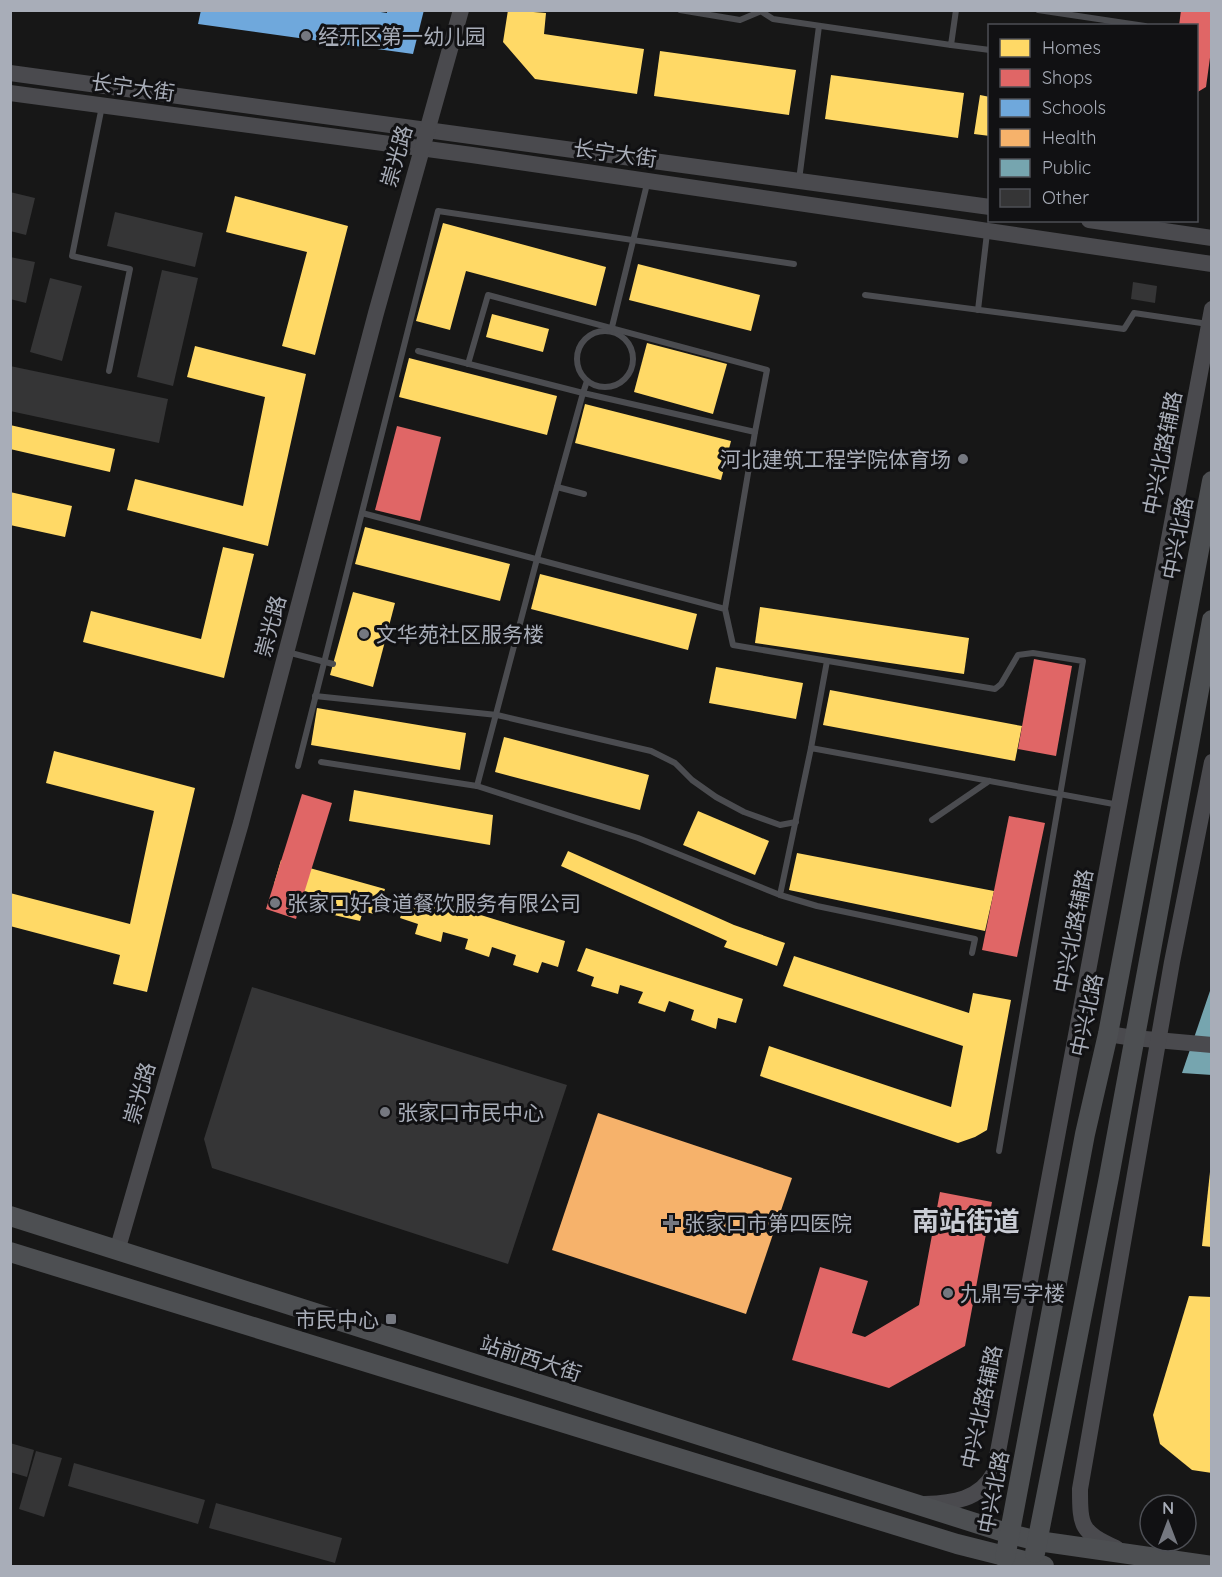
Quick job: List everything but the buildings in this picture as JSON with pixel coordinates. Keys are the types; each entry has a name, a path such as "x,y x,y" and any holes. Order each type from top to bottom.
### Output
{"main road":[{"name":"中兴北路","path":"1024,1563 1010,1534 1085,1134 1108,1034 1212,481"},
{"path":"10,1252 495,1403 1024,1563 1038,1541 1109,1177 1212,620"},
{"name":"站前西大街","path":"10,1216 1010,1534 1038,1541 1212,1566"}],"street":[{"name":"崇光路","path":"117,1251 241,823 376,313 461,10"},
{"name":"长宁大街","path":"10,73 988,207"},
{"name":"长宁大街","path":"10,93 647,180 1212,264"},
{"path":"1103,222 1212,238"},
{"name":"中兴北路辅路","path":"915,1505 955,1502 988,1483 994,1473 1211,319"},
{"path":"1128,1554 1093,1538 1083,1524 1080,1489 1158,1041 1212,762"},
{"path":"1108,1034 1212,1045"}],"lane":[{"path":"680,10 740,20 759,11 773,19 988,50"},
{"path":"951,45 956,10"},
{"path":"1038,10 1132,24"},
{"path":"799,180 819,26"},
{"path":"102,106 72,256 130,269 109,371"},
{"path":"611,330 647,180"},
{"path":"298,766 438,211 794,264"},
{"path":"978,309 987,230"},
{"path":"468,364 488,295 611,330 768,370 755,432 725,609 733,645 995,689 1001,684 1018,655 1033,653 1083,661 999,1151"},
{"path":"865,295 1124,329 1134,313 1211,319"},
{"path":"611,330 627,341 633,358 628,376 613,386 604,387 587,381 577,365 577,356 579,347 592,334 611,330"},
{"path":"418,351 584,393 755,432"},
{"path":"477,786 587,381"},
{"path":"557,487 584,494"},
{"path":"362,513 725,609"},
{"path":"286,652 333,664"},
{"path":"780,895 827,661"},
{"path":"315,696 497,715 651,751 675,763 716,797 744,812 780,825 796,822"},
{"path":"811,748 1119,805"},
{"path":"321,762 477,786 638,838 780,895 817,906 975,939 972,953"},
{"path":"932,820 989,781"}],"place":[{"name":"经开区第一幼儿园","path":"306,36"},
{"name":"河北建筑工程学院体育场","path":"963,459"},
{"name":"文华苑社区服务楼","path":"364,634"},
{"name":"张家口好食道餐饮服务有限公司","path":"275,903"},
{"name":"张家口市民中心","path":"385,1112"},
{"name":"张家口市第四医院","path":"671,1223"},
{"name":"九鼎写字楼","path":"948,1293"},
{"name":"市民中心","path":"391,1319"}],"district":[{"name":"南站街道","path":"966,1221"}]}
